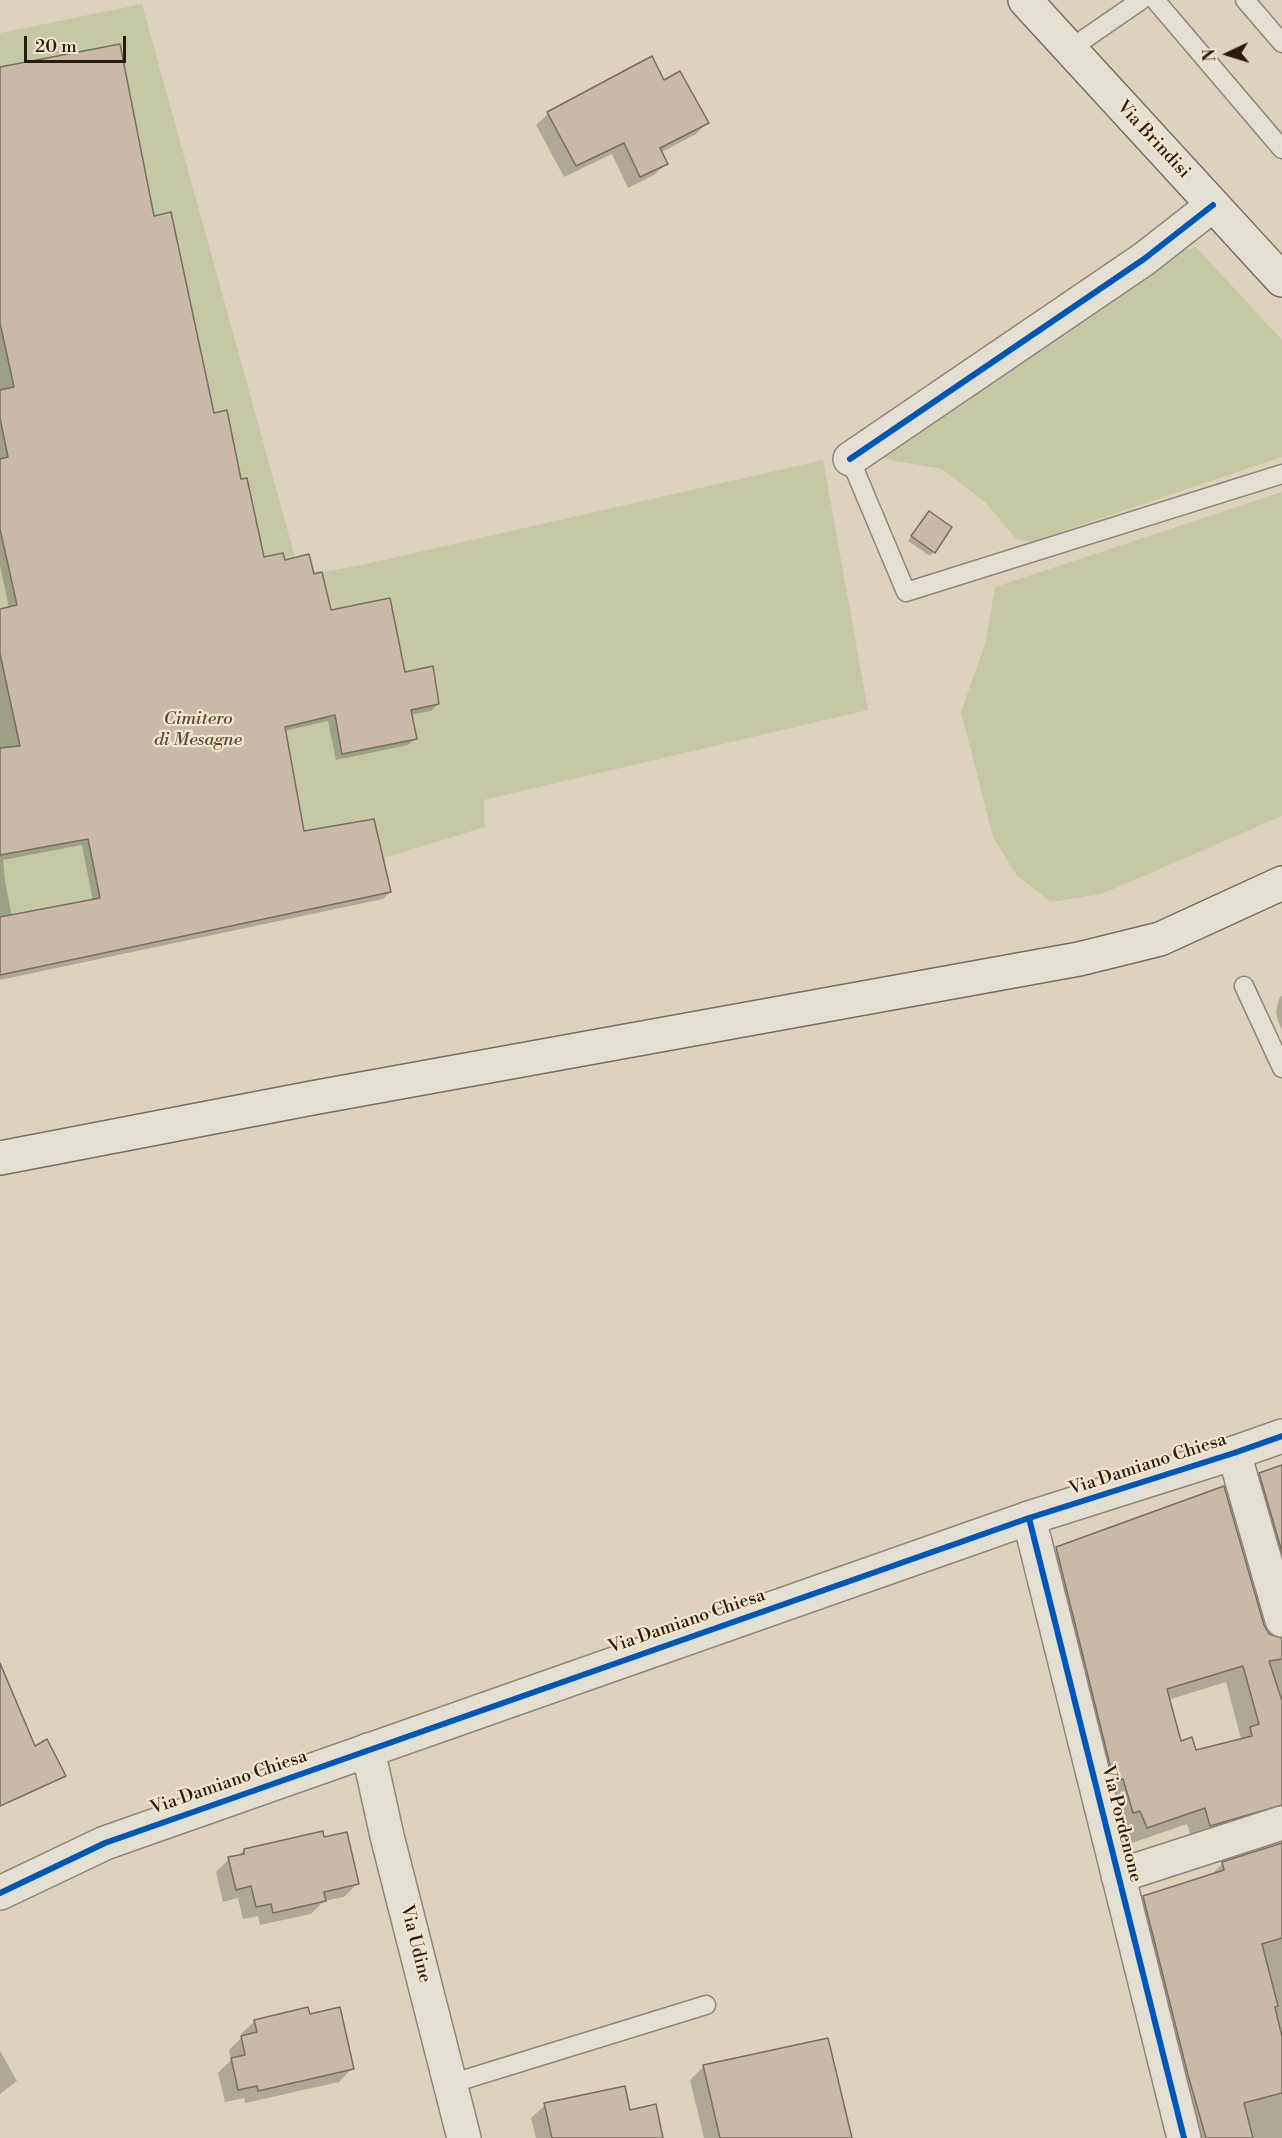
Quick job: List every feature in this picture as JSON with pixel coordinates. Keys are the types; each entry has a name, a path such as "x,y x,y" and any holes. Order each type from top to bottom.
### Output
{"street":[{"name":"Via Brindisi","path":"1025,0 1282,280"},
{"path":"850,459 1144,259 1213,205"},
{"path":"0,1158 323,1096 1080,959 1160,939 1282,882"},
{"name":"Via Damiano Chiesa","path":"0,1893 105,1843 1029,1518 1282,1436"},
{"path":"1234,1453 1282,1620"},
{"name":"Via Pordenone","path":"1029,1518 1184,2138"},
{"name":"Via Udine","path":"368,1750 387,1836 464,2138"},
{"path":"1118,1876 1282,1822"}],"lane":[{"path":"1070,49 1141,0"},
{"path":"1155,0 1282,148"},
{"path":"1245,0 1282,44"},
{"path":"850,459 906,592 1282,474"},
{"path":"1244,986 1282,1068"},
{"path":"450,2084 706,2005"}],"green space":[{"name":"Cimitero di Mesagne","path":"142,4 295,557 309,554 313,570 322,572 357,566 823,460 868,710 484,800 485,827 384,858 391,892 0,974 0,33"},
{"path":"1196,247 1282,340 1282,457 1031,542 1016,539 986,503 942,469 884,459 885,452 1171,254"},
{"path":"1282,492 1282,816 1102,894 1051,902 1017,876 993,837 961,712 985,644 995,587"}],"building":[{"path":"120,44 154,216 171,212 214,413 227,410 241,479 247,478 264,557 283,553 285,560 309,554 314,574 322,572 331,610 390,598 405,672 433,666 439,704 411,710 417,739 342,754 335,715 285,727 304,831 374,819 391,892 0,975 0,917 100,898 88,839 0,855 0,748 20,746 0,654 0,609 17,605 0,529 0,459 8,457 0,418 0,390 14,387 0,323 0,67"},
{"path":"652,56 664,80 680,71 709,123 660,148 668,164 640,177 624,143 576,166 547,112"},
{"path":"929,511 952,527 935,553 911,536"},
{"path":"1282,1465 1282,1552 1259,1473"},
{"path":"1224,1486 1264,1625 1269,1634 1282,1638 1282,1659 1269,1661 1282,1701 1282,1805 1210,1826 1205,1808 1147,1828 1140,1811 1133,1813 1123,1779 1114,1781 1056,1547","holes":["1243,1666 1259,1724 1250,1727 1252,1736 1196,1750 1192,1737 1181,1741 1167,1689"]},
{"path":"0,1663 35,1746 47,1739 66,1776 0,1806"},
{"path":"323,1831 324,1837 347,1832 359,1884 324,1892 326,1901 273,1913 271,1904 256,1907 251,1886 236,1890 228,1857 244,1854 244,1849"},
{"path":"1282,1843 1282,1938 1262,1944 1278,2006 1275,2007 1282,2037 1282,2093 1244,2103 1253,2138 1206,2138 1143,1896 1224,1870 1222,1862"},
{"path":"308,2007 310,2014 340,2007 354,2069 258,2091 257,2086 238,2090 231,2058 245,2055 241,2036 257,2032 254,2020"},
{"path":"828,2038 852,2138 720,2138 703,2065"},
{"path":"625,2086 630,2110 656,2104 663,2138 552,2138 544,2103"}],"cycle path":[{"path":"850,459 1144,259 1213,205"},
{"path":"0,1893 105,1843 1029,1518 1282,1436"},
{"path":"1029,1518 1184,2138"}]}
